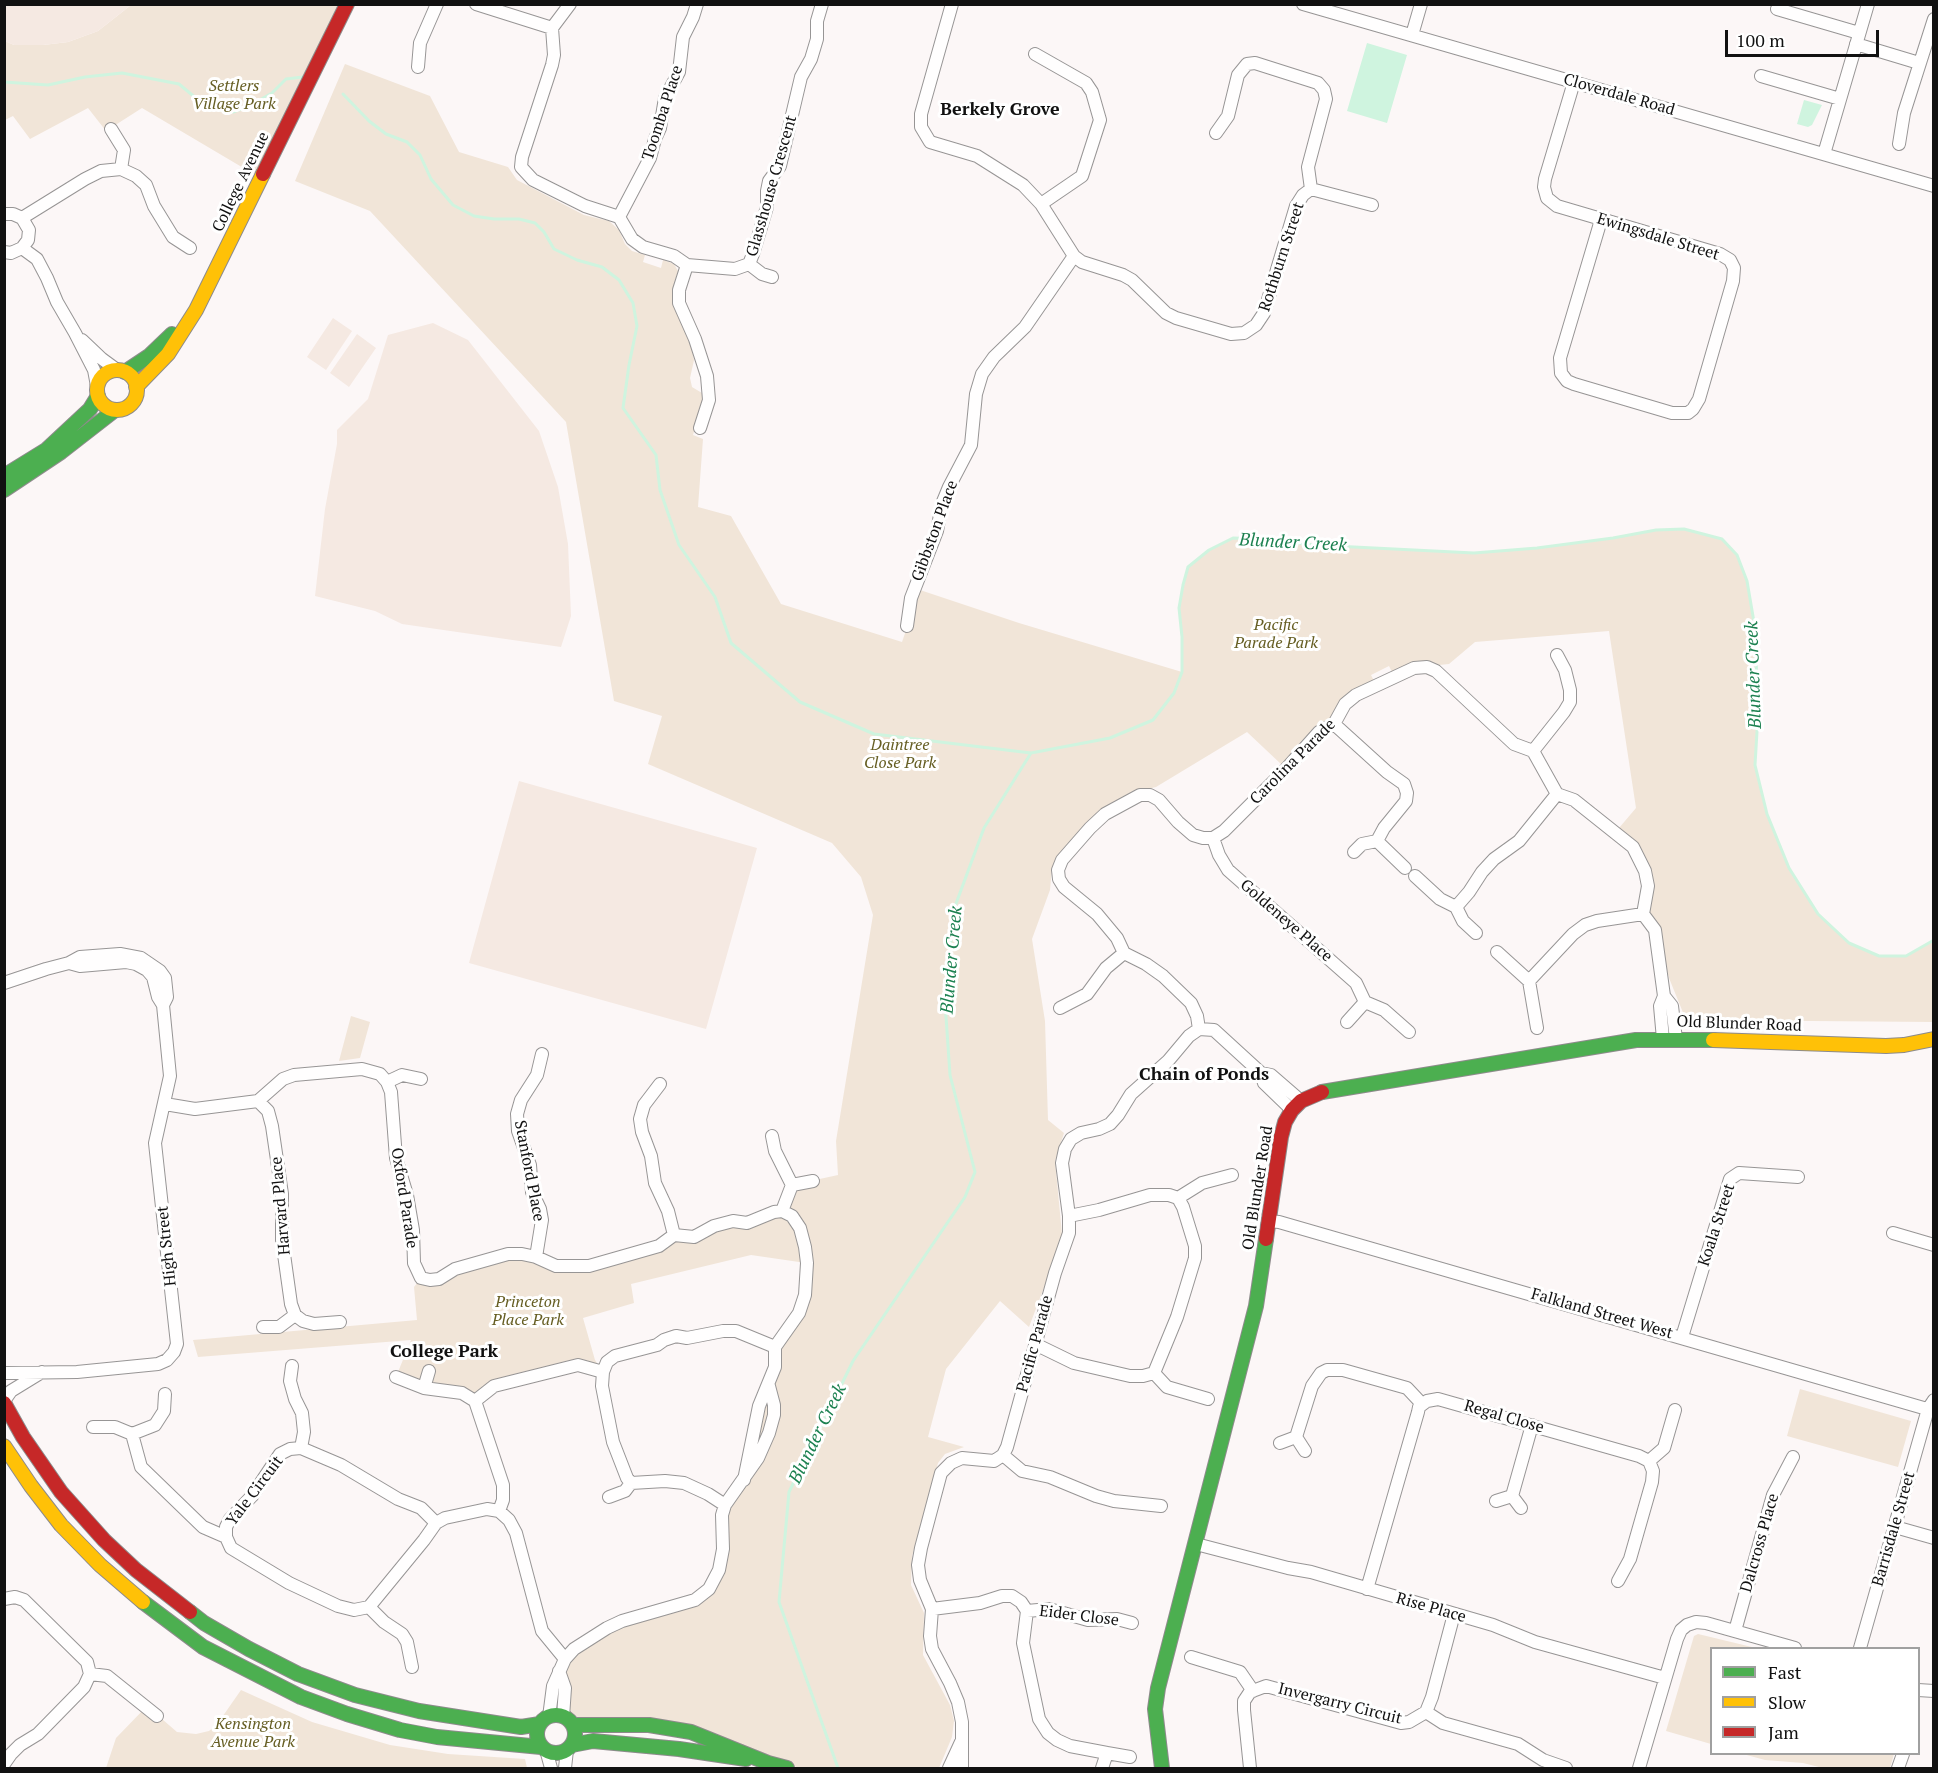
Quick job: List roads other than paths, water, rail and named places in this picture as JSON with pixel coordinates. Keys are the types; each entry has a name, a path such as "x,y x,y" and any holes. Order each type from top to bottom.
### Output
{"main road":[{"name":"College Avenue","path":"4,490 61,452 115,410 127,407 136,394 136,387 168,354 196,310 347,4"},
{"name":"College Avenue","path":"4,476 46,450 90,409 105,374 121,371 149,356 196,310"},
{"path":"121,371 132,378 136,387"},
{"path":"98,391 104,405 115,410"},
{"name":"Old Blunder Road","path":"1162,1768 1155,1709 1158,1688 1256,1306 1281,1137 1285,1122 1296,1105 1319,1094 1601,1045 1670,1039 1886,1046 1934,1039"},
{"path":"4,1402 24,1437 61,1492 104,1540 136,1570 204,1623 298,1674 355,1695 419,1711 521,1727 545,1720 649,1725 691,1732 768,1763"},
{"path":"4,1446 61,1525 99,1565 162,1617 203,1647 301,1697 400,1730 544,1749 556,1754 593,1741 679,1749 787,1768"},
{"path":"544,1749 537,1736 545,1720"},
{"path":"568,1721 575,1735 569,1748"}],"street":[{"path":"418,66 420,43 437,4"},
{"path":"476,4 552,28"},
{"path":"570,4 552,28 554,55 552,66 522,157 521,167 533,180 585,206 619,217"},
{"name":"Toomba Place","path":"619,217 650,158 660,128 665,98 679,72 683,37 697,4"},
{"name":"Glasshouse Crescent","path":"749,264 766,207 769,181 780,166 801,77 811,59 817,39 817,21 822,4"},
{"path":"952,4 921,114 921,127 930,142 977,156 1023,185 1041,204 1074,256"},
{"name":"Cloverdale Road","path":"1303,4 1934,186"},
{"path":"1412,35 1421,4"},
{"path":"1824,154 1868,4"},
{"path":"1777,9 1919,63"},
{"path":"1899,144 1904,113 1934,20"},
{"path":"1035,54 1086,83 1092,92 1100,120 1082,176 1041,204"},
{"path":"1216,133 1228,116 1238,75 1246,64 1255,63 1318,83 1324,90 1326,99 1308,167 1311,189 1372,205"},
{"path":"1761,76 1840,99"},
{"name":"Ewingsdale Street","path":"1574,82 1544,187 1547,198 1557,206 1720,254 1733,265 1733,281 1698,399 1688,413 1672,413 1574,384 1561,373 1560,358 1601,220"},
{"path":"111,129 124,150 121,169"},
{"path":"22,218 86,178 101,171 121,169 136,176 146,185 154,206 173,237 190,248"},
{"name":"Rothburn Street","path":"1074,256 1082,262 1123,275 1166,313 1176,318 1231,334 1244,333 1256,325 1264,313 1296,206 1303,195 1311,189"},
{"path":"4,214 13,214 22,218 29,230 28,240 22,248 18,251 4,252"},
{"name":"Glasshouse Crescent","path":"619,217 632,239 643,247 674,256 687,265 735,269 749,264"},
{"path":"22,248 37,259 57,302 94,370 98,391"},
{"name":"Gibbston Place","path":"907,626 911,598 938,531 942,504 971,445 976,394 982,374 994,357 1025,327 1074,256"},
{"name":"Glasshouse Crescent","path":"749,264 762,274 772,277"},
{"path":"687,265 679,290 679,303 695,339 707,376 709,400 700,428"},
{"path":"75,333 102,359 121,371"},
{"path":"1557,656 1565,670 1570,690 1570,702 1533,751 1557,794 1574,800 1633,846 1645,871 1648,886 1643,914 1655,930 1664,996 1672,1006 1670,1039"},
{"name":"Carolina Parade","path":"1213,838 1224,831 1286,769 1319,732 1334,724 1345,704 1356,695 1414,668 1427,667 1436,671 1514,744 1533,751"},
{"path":"1334,724 1387,772 1404,784 1407,793 1406,801 1384,828 1377,841"},
{"path":"1456,907 1482,872 1494,859 1519,842 1557,794"},
{"path":"1213,838 1193,835 1159,800 1150,795 1140,795 1105,814 1090,828 1062,860 1058,870 1059,879 1064,887 1097,914 1117,938 1124,953 1163,976 1191,1003 1197,1016 1199,1029 1214,1030 1261,1073 1271,1075 1296,1105"},
{"name":"Goldeneye Place","path":"1213,838 1228,870 1356,983 1365,1002 1384,1010 1409,1032"},
{"path":"1354,852 1362,844 1377,841"},
{"path":"1377,841 1405,868"},
{"path":"1415,876 1440,899 1456,907 1463,921 1476,933"},
{"path":"1529,981 1573,934 1585,925 1643,914"},
{"path":"1497,952 1529,981 1537,1028"},
{"path":"1060,1008 1086,994 1106,968 1124,953"},
{"name":"High Street","path":"4,983 69,963 80,957 120,954 141,958 160,970 165,978 167,997 163,1005 170,1076 155,1143 177,1336 174,1352 158,1365 78,1372 4,1373"},
{"name":"High Street","path":"4,976 28,975"},
{"path":"1347,1022 1365,1002"},
{"name":"Pacific Parade","path":"1003,1455 1055,1273 1069,1233 1062,1163 1065,1149 1071,1139 1081,1133 1110,1124 1118,1116 1131,1094 1168,1061 1189,1036 1199,1029"},
{"name":"Stanford Place","path":"536,1257 542,1220 540,1209 532,1192 530,1166 518,1131 517,1114 521,1100 537,1075 542,1054"},
{"path":"165,1104 195,1109 258,1101 283,1079 294,1075 362,1069 380,1074 387,1082 402,1075 421,1079"},
{"name":"Oxford Parade","path":"387,1082 393,1109 396,1158 407,1195 413,1230 414,1263 421,1278 439,1279 455,1269 508,1254 536,1257 556,1266 589,1266 659,1246 674,1235 694,1237 714,1226 733,1221 747,1223 782,1211"},
{"path":"660,1084 645,1106 640,1119 651,1156 655,1183 668,1211 674,1235"},
{"name":"Harvard Place","path":"258,1101 267,1111 272,1126 282,1194 282,1240 291,1304 295,1315"},
{"path":"545,1720 559,1671 565,1659 574,1649 622,1621 695,1599 709,1589 719,1570 723,1549 722,1515 725,1505 744,1480 759,1406 775,1367 775,1347 799,1313 805,1295 807,1263 800,1228 792,1216 782,1211 792,1185 775,1151 772,1136"},
{"name":"Koala Street","path":"1682,1338 1730,1179 1739,1173 1798,1177"},
{"path":"1178,1198 1202,1183 1232,1175"},
{"path":"792,1185 813,1181"},
{"path":"1069,1216 1150,1195 1169,1195 1178,1198 1183,1207 1195,1246 1195,1258 1177,1317 1154,1373"},
{"name":"Falkland Street West","path":"1269,1221 1280,1221 1682,1338 1932,1407"},
{"path":"1893,1233 1934,1245"},
{"path":"263,1327 279,1327 295,1315 303,1321 314,1324 340,1322"},
{"path":"631,1483 613,1442 602,1386 606,1362 615,1356 657,1346 664,1340 676,1336 687,1338 723,1331 736,1331 775,1347"},
{"path":"1035,1344 1074,1363 1130,1376 1154,1373"},
{"path":"476,1401 494,1386 578,1365 603,1372"},
{"path":"292,1366 290,1381 295,1399 303,1413 304,1432 301,1448"},
{"path":"1296,1437 1312,1386 1321,1373 1327,1370 1343,1370 1407,1388 1422,1404 1367,1589"},
{"path":"4,1402 11,1391 43,1371"},
{"path":"424,1388 429,1371"},
{"path":"1154,1373 1167,1386 1208,1399"},
{"path":"396,1377 424,1388 462,1393 476,1401 503,1485 503,1500 499,1511"},
{"path":"93,1427 115,1427 132,1434 155,1425 164,1411 165,1394"},
{"name":"Regal Close","path":"1422,1404 1438,1399 1639,1456 1649,1461"},
{"name":"Barrisdale Street","path":"1860,1647 1932,1407"},
{"path":"1618,1581 1630,1559 1652,1482 1653,1471 1649,1461 1664,1448 1675,1410"},
{"path":"1512,1496 1532,1425"},
{"path":"132,1434 141,1467 203,1527 226,1537"},
{"path":"1280,1443 1296,1437"},
{"path":"1296,1437 1305,1451"},
{"name":"Yale Circuit","path":"369,1607 354,1610 338,1606 289,1583 231,1548 226,1537 226,1527 230,1519 252,1496 280,1454 290,1449 301,1448 341,1465 398,1498 421,1508 436,1523"},
{"path":"962,1768 962,1722 958,1702 932,1649 930,1636 932,1609 920,1580 918,1565 941,1473 951,1463 962,1458 994,1461 1003,1455 1022,1471 1050,1477 1096,1496 1114,1501 1161,1506"},
{"name":"Dalcross Place","path":"1735,1631 1773,1496 1793,1457"},
{"path":"609,1497 625,1491 631,1483 665,1480 684,1483 725,1505"},
{"path":"1496,1501 1512,1496"},
{"path":"1512,1496 1521,1508"},
{"path":"412,1667 407,1642 402,1634 384,1622 369,1607 436,1523 445,1518 487,1509 499,1511 516,1533 542,1631 565,1659"},
{"path":"1895,1527 1934,1538"},
{"name":"Rise Place","path":"1196,1544 1311,1572 1493,1625 1535,1642 1665,1678"},
{"path":"4,1764 11,1754 38,1734 84,1687 90,1674 87,1662 24,1600 5,1596"},
{"path":"932,1609 980,1603 1002,1596 1012,1596 1021,1602 1027,1611 1023,1643 1039,1719 1048,1733 1070,1746 1130,1757"},
{"name":"Eider Close","path":"1027,1611 1049,1610 1088,1620 1117,1619 1132,1623"},
{"path":"1426,1712 1454,1614"},
{"path":"1639,1768 1677,1639 1681,1630 1687,1625 1696,1622 1706,1623 1791,1647"},
{"path":"1191,1657 1240,1672 1253,1691"},
{"path":"559,1671 565,1688 568,1721"},
{"path":"90,1674 107,1676 157,1716"},
{"name":"Invergarry Circuit","path":"1250,1768 1244,1710 1246,1697 1253,1691 1266,1686 1401,1723 1409,1722 1426,1712 1443,1723 1518,1744 1543,1760 1566,1768"},
{"path":"950,1768 961,1741"},
{"path":"565,1768 569,1748"},
{"path":"544,1749 551,1768"},
{"path":"1102,1768 1107,1753"}],"waterway":[{"path":"4,82 48,85 85,77 122,73 179,84 197,99 215,109 233,112 272,93 286,79 303,77"},
{"path":"343,94 369,121 386,134 407,142 420,155 431,179 453,205 474,216 519,219 535,223 544,232 554,249 577,260 602,267 619,280 633,303 637,326 623,408 656,455 660,490 679,545 715,597 731,643 800,702 874,734 1031,753"},
{"name":"Blunder Creek","path":"838,1768 779,1602 789,1492 853,1361 965,1197 975,1172 950,1075 945,1002 954,909 984,828 1031,753 1110,738 1153,720 1174,693 1182,672 1179,608 1183,585 1188,567 1209,550 1233,538 1314,545 1474,553 1537,548 1656,530 1684,529 1722,539 1737,555 1747,581 1755,628 1758,715 1755,765 1767,814 1789,868 1818,914 1849,943 1879,956 1906,956 1934,940"}],"district":[{"name":"Berkely Grove","path":"1000,110"},
{"name":"Chain of Ponds","path":"1204,1075"},
{"name":"College Park","path":"444,1352"}],"park label":[{"name":"Settlers Village Park","path":"234,95"},
{"name":"Pacific Parade Park","path":"1276,634"},
{"name":"Daintree Close Park","path":"900,754"},
{"name":"Princeton Place Park","path":"528,1311"},
{"name":"Kensington Avenue Park","path":"253,1733"}]}
